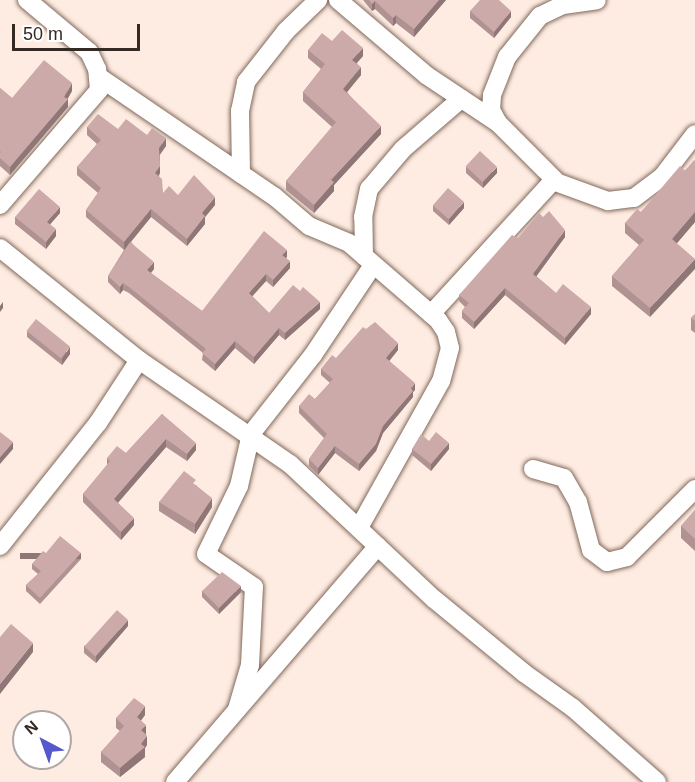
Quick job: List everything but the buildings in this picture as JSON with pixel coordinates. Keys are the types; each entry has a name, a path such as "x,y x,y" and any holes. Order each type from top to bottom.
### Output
{"street":[{"path":"242,174 240,111 246,82 286,32 318,0"},
{"path":"338,0 412,64 498,123 555,180 608,201 634,198 662,177 695,134"},
{"path":"498,123 491,110 492,95 507,57 540,16 577,1 597,0"},
{"path":"0,205 94,99 99,78 95,62 85,46 25,1"},
{"path":"99,78 242,174 309,226 349,243 430,314 449,340 444,374 400,460 359,528"},
{"path":"237,710 250,666 254,586 206,554 239,486 251,434 313,355 369,261 363,217 369,189 403,149 461,99"},
{"path":"430,314 555,180"},
{"path":"0,248 139,360 251,434 320,489 378,546 466,626 573,708 657,782"},
{"path":"0,546 98,423 139,360"},
{"path":"533,469 564,478 578,502 591,550 607,562 627,557 695,489"},
{"path":"174,782 378,546"}]}
